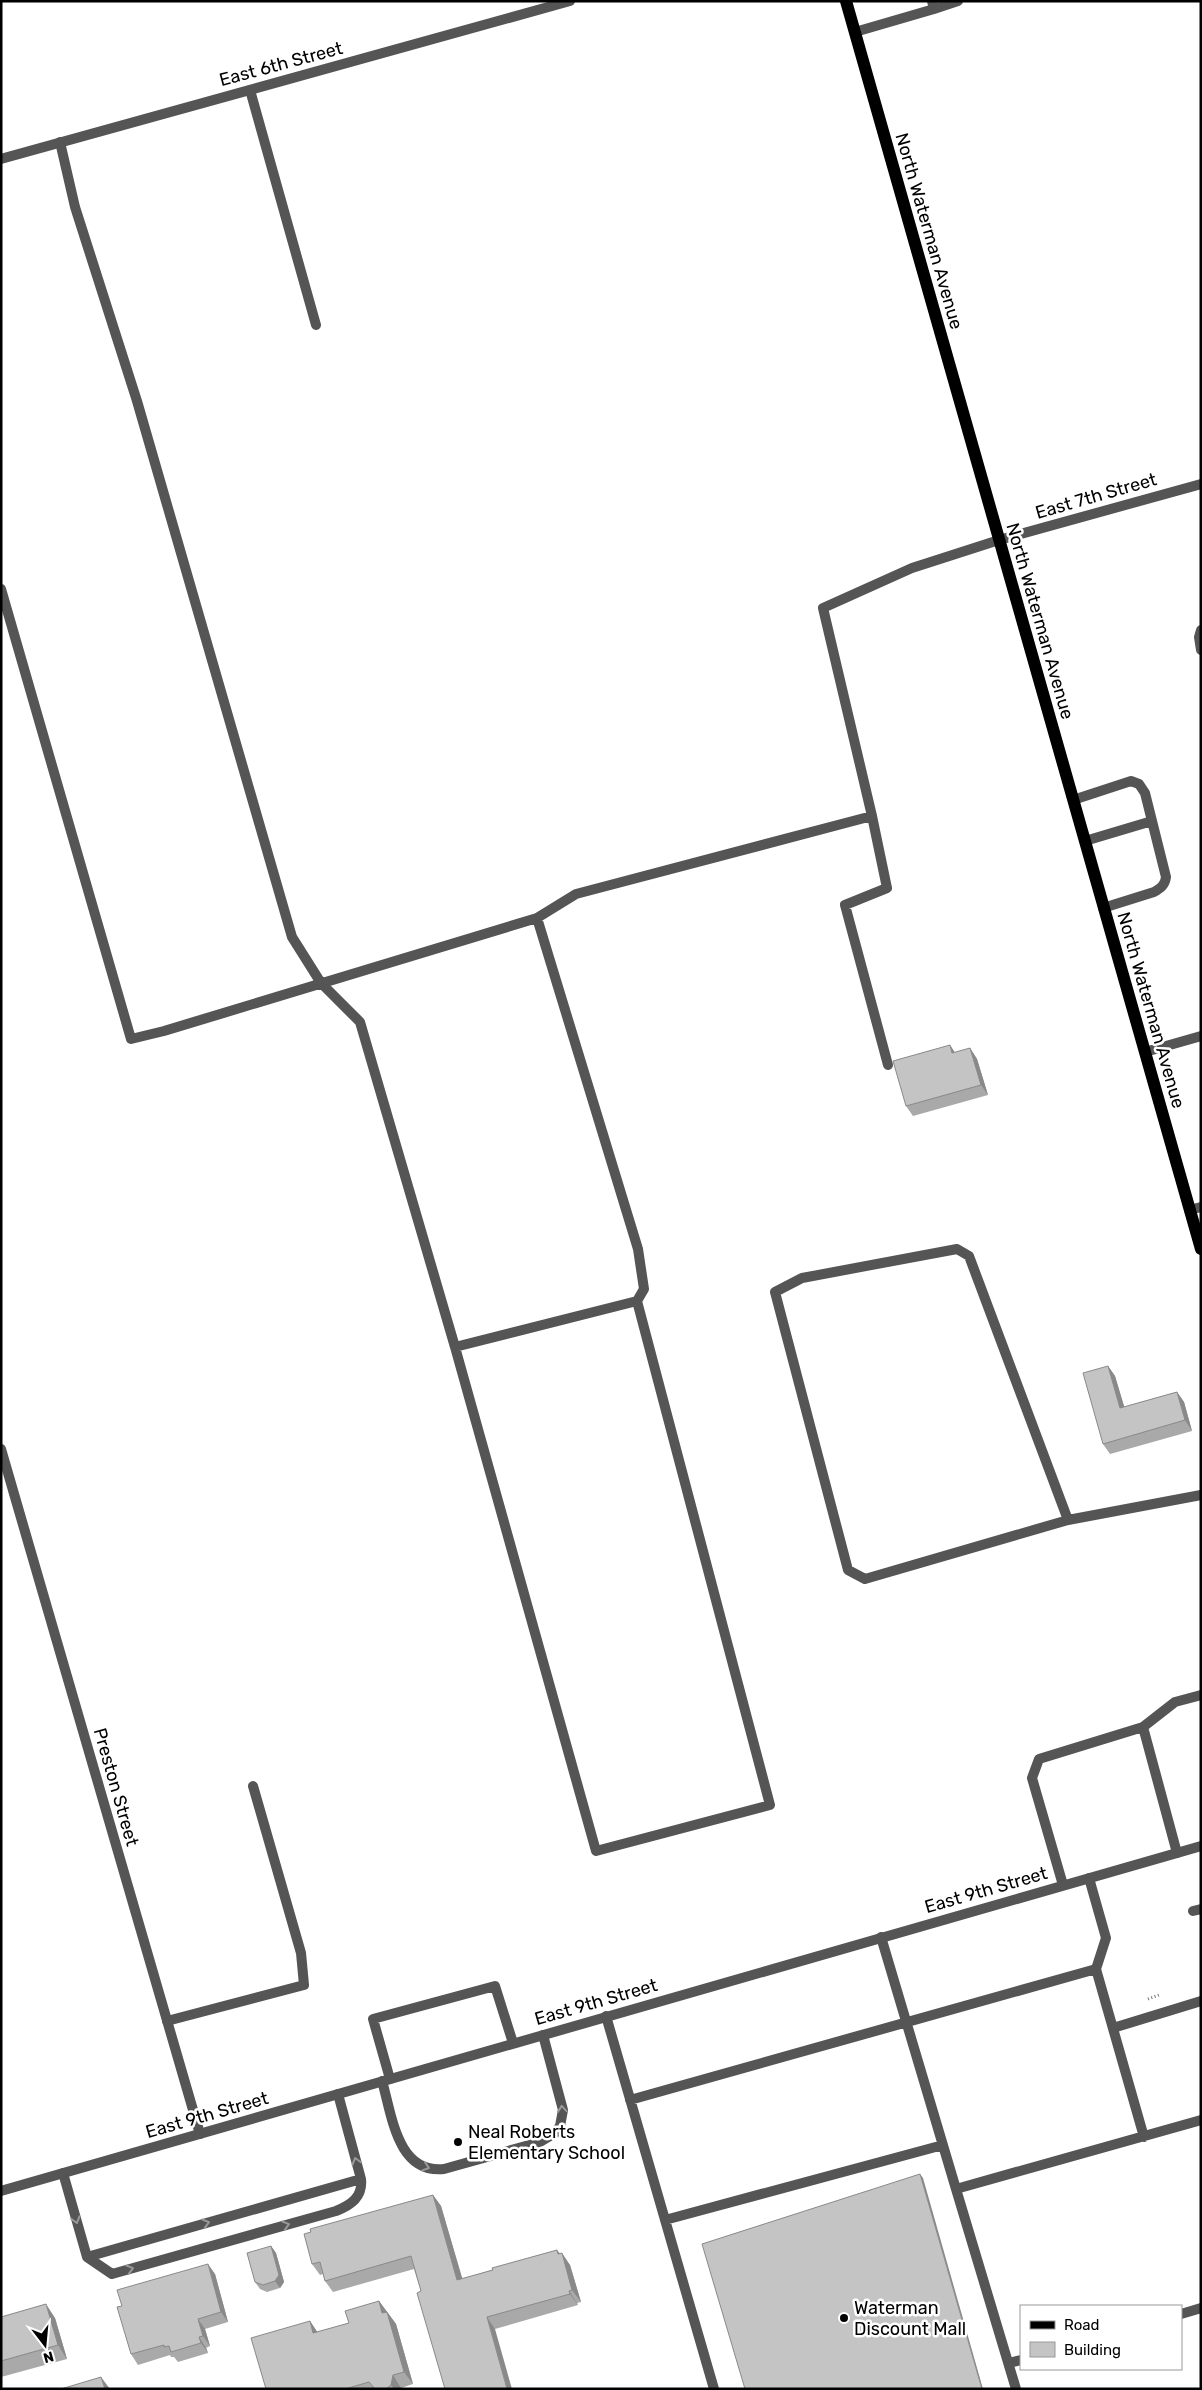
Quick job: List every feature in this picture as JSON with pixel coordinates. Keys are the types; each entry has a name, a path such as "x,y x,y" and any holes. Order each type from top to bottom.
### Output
{"main road":[{"name":"North Waterman Avenue","path":"846,1 1144,1052 1195,1208 1201,1249"}],"street":[{"name":"East 6th Street","path":"1,159 570,1"},
{"path":"855,32 933,5 958,1"},
{"path":"250,90 316,325"},
{"path":"60,142 76,207 137,402 292,937 321,983 360,1022 455,1347 596,1851 770,1805 637,1301 644,1289 638,1249 537,918"},
{"name":"East 7th Street","path":"872,816 823,608 912,568 999,540 1201,484"},
{"path":"1,589 131,1038 537,918 576,894 872,816 887,888 846,905 888,1066"},
{"path":"1201,630 1198,637 1201,650"},
{"path":"1073,800 1131,781 1139,784 1145,793 1166,877 1165,881 1161,888 1154,892 1103,908"},
{"path":"1085,841 1152,821"},
{"path":"1144,1052 1201,1036"},
{"path":"1068,1520 969,1256 957,1249 812,1276 802,1278 776,1292 848,1570 865,1579 1068,1520 1201,1494"},
{"path":"455,1347 637,1301"},
{"name":"Preston Street","path":"1,1449 200,2134"},
{"path":"1063,1886 1032,1778 1039,1759 1143,1728 1175,1702 1201,1695"},
{"path":"1143,1728 1177,1853"},
{"path":"167,2021 304,1985 301,1953 253,1786"},
{"name":"East 9th Street","path":"1,2190 1201,1846"},
{"path":"1089,1878 1106,1938 1096,1969 1144,2137"},
{"path":"881,1937 1016,2389"},
{"path":"630,2100 1096,1969"},
{"path":"513,2043 495,1986 373,2019 401,2146 412,2161 420,2166 444,2170 549,2138 560,2126 563,2110 543,2035"},
{"path":"1113,2028 1201,2001"},
{"path":"606,2016 714,2389"},
{"path":"63,2173 87,2257 112,2274 336,2211 357,2198 362,2186 338,2094"},
{"path":"956,2189 1201,2120"},
{"path":"665,2220 943,2145"},
{"path":"87,2257 361,2179"},
{"path":"1182,2314 1201,2308"},
{"path":"1009,2364 1020,2360"}],"building":[{"path":"950,1045 952,1053 970,1048 981,1085 906,1106 893,1061"},
{"path":"1108,1366 1120,1408 1177,1392 1185,1420 1103,1444 1083,1373"},
{"name":"Waterman Discount Mall","path":"920,2174 982,2389 745,2389 702,2244"},
{"path":"433,2195 457,2280 557,2250 558,2254 562,2253 572,2290 569,2291 570,2294 487,2317 507,2389 445,2389 417,2293 421,2291 411,2256 325,2281 320,2262 312,2264 304,2234 311,2232 310,2229"},
{"path":"271,2246 279,2275 275,2281 263,2285 255,2282 247,2253"},
{"path":"208,2264 221,2312 198,2319 203,2336 199,2337 201,2343 171,2352 169,2346 164,2347 164,2345 131,2354 117,2307 122,2306 117,2290"},
{"path":"379,2301 382,2313 387,2312 404,2372 393,2375 391,2385 386,2389 375,2389 369,2382 345,2389 266,2389 251,2338 310,2321 313,2333 349,2323 345,2311"},
{"path":"46,2304 58,2345 1,2361 1,2317"},
{"path":"101,2377 105,2389 61,2389"}],"place":[{"name":"Neal Roberts Elementary School","path":"458,2142"},
{"name":"Waterman Discount Mall","path":"844,2318"}]}
